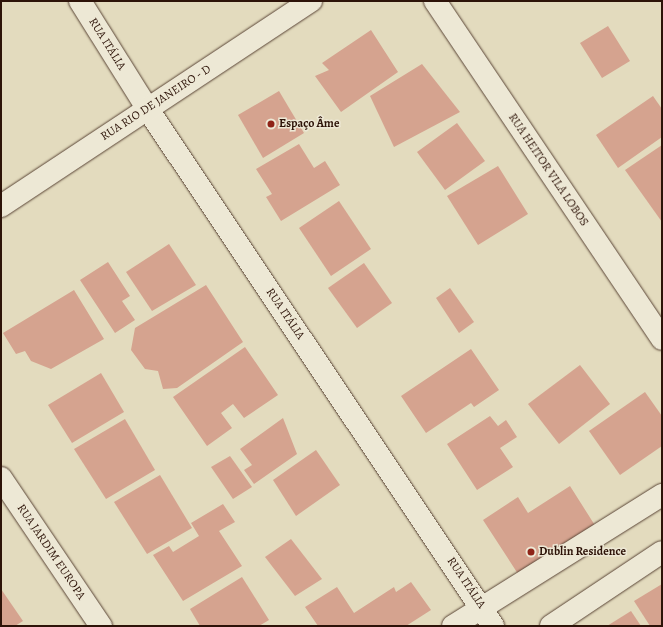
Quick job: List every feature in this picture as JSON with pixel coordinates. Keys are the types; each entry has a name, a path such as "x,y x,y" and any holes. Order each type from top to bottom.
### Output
{"street":[{"name":"RUA ITÁLIA","path":"80,1 147,108 493,626"},
{"name":"RUA RIO DE JANEIRO - D","path":"1,206 147,108 311,1"},
{"name":"RUA HEITOR VILA LOBOS","path":"435,1 662,339"},
{"name":"RUA JARDIM EUROPA","path":"1,478 101,626"},
{"path":"453,626 662,495"},
{"path":"551,626 662,552"}],"building":[{"path":"608,26 630,61 602,78 580,43"},
{"path":"371,30 398,72 341,112 315,76 329,70 322,63"},
{"path":"422,64 460,112 394,147 370,96"},
{"name":"Espaço Âme","path":"279,91 304,133 263,158 238,115"},
{"path":"653,96 662,109 662,137 618,168 596,135"},
{"path":"457,123 485,161 445,190 417,152"},
{"path":"299,144 314,168 325,161 340,185 281,221 266,197 272,194 256,169"},
{"path":"662,145 662,222 625,170"},
{"path":"498,166 528,214 478,245 447,196"},
{"path":"339,201 371,249 331,276 299,228"},
{"path":"169,244 196,285 152,311 126,272"},
{"path":"108,262 130,296 122,301 135,320 115,333 80,280"},
{"path":"364,263 392,303 357,328 328,288"},
{"path":"206,285 243,342 177,388 163,389 158,371 145,369 131,350 135,328"},
{"path":"450,288 474,322 459,333 436,298"},
{"path":"74,290 104,339 51,369 31,361 25,351 16,354 3,333"},
{"path":"245,347 278,395 244,418 233,404 221,413 232,428 207,446 173,397"},
{"path":"471,349 499,390 474,407 471,403 426,433 401,396"},
{"path":"580,365 610,404 559,444 528,404"},
{"path":"101,373 124,412 72,443 48,405"},
{"path":"645,392 662,416 662,446 620,475 589,431"},
{"path":"490,416 498,426 506,420 517,437 500,448 513,467 477,490 447,444"},
{"path":"283,418 297,454 254,484 244,470 252,465 240,449"},
{"path":"125,419 155,470 106,499 74,449"},
{"path":"316,450 340,485 296,516 273,480"},
{"path":"230,456 252,487 233,499 211,467"},
{"path":"160,475 192,528 147,554 114,502"},
{"name":"Dublin Residence","path":"570,486 596,527 520,577 483,520 518,497 528,513"},
{"path":"223,504 235,522 219,531 242,566 183,601 153,555 169,546 173,552 199,536 191,523"},
{"path":"291,539 322,579 295,596 265,557"},
{"path":"242,577 269,620 259,626 200,626 190,609"},
{"path":"411,582 431,610 406,626 318,626 305,607 337,587 354,613 394,587 396,592"},
{"path":"662,584 662,626 650,626 634,601"},
{"path":"1,589 23,621 15,626 1,626"},
{"path":"631,611 641,626 607,626"}],"place":[{"name":"Espaço Âme","path":"271,124"},
{"name":"Dublin Residence","path":"531,552"}]}
